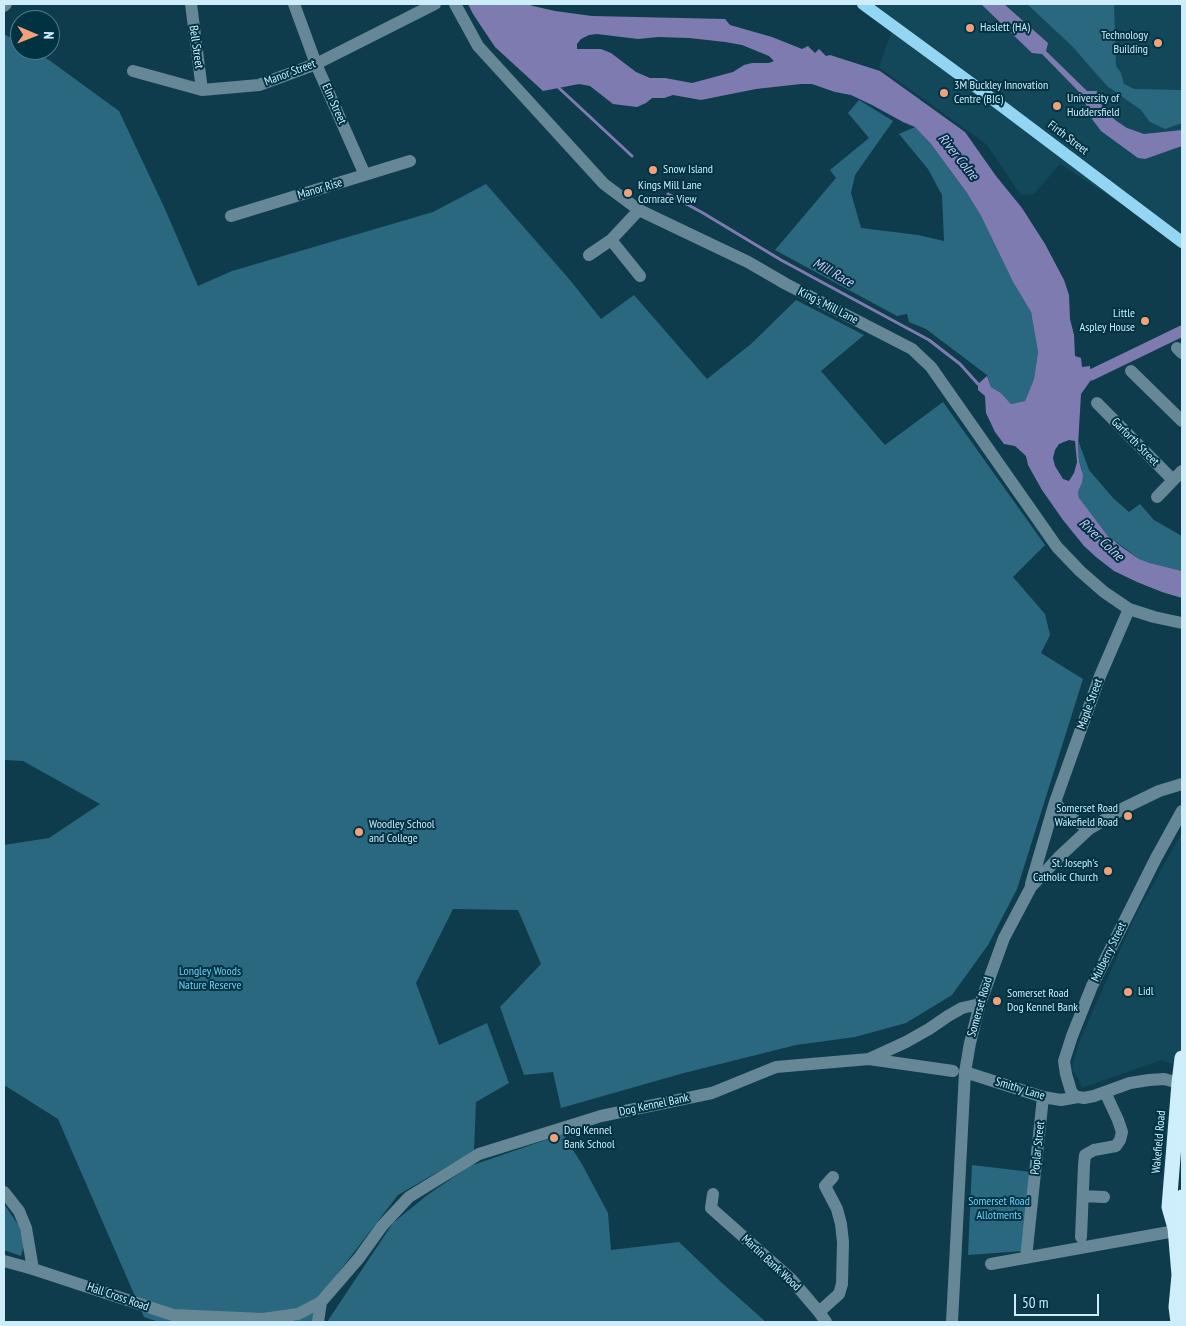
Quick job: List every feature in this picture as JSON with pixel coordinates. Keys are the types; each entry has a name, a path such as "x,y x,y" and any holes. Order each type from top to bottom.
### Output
{"highway":[{"name":"Wakefield Road","path":"1178,1229 1169,1207 1182,1058"},
{"name":"Wakefield Road","path":"1178,1322 1176,1307 1181,1281 1178,1229 1182,1197"}],"main road":[{"name":"Firth Street","path":"864,4 1182,242"}],"street":[{"name":"Bell Street","path":"191,4 202,90"},
{"name":"Elm Street","path":"294,4 316,64 365,175"},
{"name":"Manor Street","path":"133,71 202,90 259,85 316,64 435,4"},
{"name":"King's Mill Lane","path":"455,4 478,46 604,184 639,210 748,262 786,284 905,345 921,356 931,366 1058,547 1080,571 1104,592 1129,609 1182,623"},
{"name":"Manor Rise","path":"231,216 410,161"},
{"path":"589,255 611,240 639,210"},
{"path":"611,240 640,276"},
{"path":"1132,371 1182,421"},
{"name":"Garforth Street","path":"1097,403 1178,475"},
{"path":"1157,497 1178,475"},
{"name":"Maple Street","path":"1031,887 1055,802 1100,676 1129,609"},
{"name":"Somerset Road","path":"952,1322 959,1072 970,1043 980,1004 1004,938 1031,887 1089,829 1159,790 1182,784"},
{"path":"1055,802 1062,811 1089,829"},
{"name":"Mulberry Street","path":"1078,1097 1071,1091 1064,1061 1072,1036 1092,986 1152,866 1182,811"},
{"name":"Dog Kennel Bank","path":"869,1058 906,1042 962,1008 980,1004"},
{"name":"Dog Kennel Bank","path":"321,1302 359,1258 382,1226 409,1197 479,1154 601,1116 712,1093 776,1068 869,1058 959,1072"},
{"name":"Smithy Lane","path":"959,1072 1043,1097 1061,1100 1078,1097 1084,1098 1139,1081 1164,1080 1180,1084"},
{"path":"1081,1237 1085,1154 1094,1150 1116,1146 1122,1132 1105,1092"},
{"name":"Poplar Street","path":"1026,1258 1043,1097"},
{"path":"823,1317 839,1294 842,1284 844,1242 837,1209 824,1183"},
{"path":"4,1192 19,1211 26,1228 33,1269"},
{"name":"Martin Bank Wood","path":"713,1194 705,1209 791,1278 823,1317"},
{"path":"1083,1196 1104,1197"},
{"path":"991,1264 1178,1229"},
{"name":"Hall Cross Road","path":"4,1261 173,1316 263,1319 298,1314 321,1302"},
{"path":"318,1322 321,1302"}],"shaded area":[{"name":"University of Huddersfield","path":"875,4 1182,4 1182,243 1060,164 1034,194 1021,195 986,144 879,67 895,21"},
{"path":"1182,832 1182,1067 1161,1060 1082,1088 1073,1071 1073,1062 1080,1040 1134,919"}],"green space":[{"path":"1027,4 1114,4 1116,66 1121,73 1124,84 1134,89 1182,90 1182,123 1165,129 1150,122 1141,110 1107,86 1072,46"},
{"name":"Longley Woods Nature Reserve","path":"4,34 10,37 10,60 49,60 119,111 165,209 198,286 232,271 433,212 486,184 570,280 601,319 634,295 707,379 751,344 796,300 864,335 821,371 885,445 943,402 1045,545 1013,577 1045,614 1050,635 1041,653 1083,679 1017,889 988,945 952,995 906,1023 855,1037 796,1045 684,1073 561,1108 553,1072 524,1075 500,1007 541,964 518,910 453,909 416,983 439,1045 487,1023 509,1083 476,1102 474,1151 398,1195 325,1290 314,1322 159,1322 144,1317 58,1119 4,1085 4,845 49,838 100,804 23,761 4,760"},
{"path":"859,100 893,121 855,175 851,193 861,228 918,235 944,241 942,195 928,169 899,134 915,127 931,144 967,193 981,216 1013,282 1031,312 1038,352 1034,379 1025,401 1011,404 1001,393 991,387 987,375 926,329 909,322 907,314 897,316 775,250 836,178 830,170 869,138 848,113"},
{"path":"1078,440 1089,470 1113,498 1129,512 1140,504 1154,520 1182,536 1182,571 1139,559 1107,535 1079,498 1078,492 1082,483 1082,470 1079,461"},
{"path":"563,1134 583,1166 608,1213 611,1250 679,1242 766,1322 327,1322 393,1223 426,1196 470,1166"},
{"name":"Somerset Road Allotments","path":"972,1165 1031,1172 1023,1251 968,1255"},
{"path":"4,1204 19,1226 24,1245 21,1256 4,1250"}],"water":[{"name":"River Colne","path":"468,4 527,4 555,11 592,16 725,19 730,25 772,37 802,49 808,46 815,53 819,49 826,56 830,55 880,71 965,132 996,176 1022,208 1045,244 1064,280 1069,295 1075,356 1081,358 1082,367 1090,366 1091,380 1081,394 1078,445 1079,461 1083,475 1078,492 1079,498 1107,535 1123,548 1139,559 1182,571 1182,598 1137,582 1114,571 1096,557 1084,546 1063,520 1042,490 1028,465 1026,456 1015,446 1004,444 995,432 986,413 985,396 978,390 978,384 987,376 991,387 1001,393 1011,404 1025,401 1034,379 1038,352 1031,312 1013,282 981,216 967,193 931,144 915,127 851,95 812,84 756,89 701,100 673,95 664,98 652,98 637,107 613,104 590,86 579,84 543,91 495,47","holes":["597,34 638,39 658,37 689,38 725,42 742,45 769,56 774,61 744,65 733,72 692,83 665,78 650,78 636,72 611,53 601,49 577,49 577,44 581,39","1069,440 1075,441 1077,462 1074,473 1069,481 1063,479 1055,466 1053,458 1059,444"]},
{"path":"981,4 1004,4 1048,43 1046,51 1087,91 1097,91 1096,98 1115,120 1127,128 1144,134 1182,130 1182,146 1145,159 1138,158 1101,131 1092,119 1082,95 1042,54 1032,53"}],"waterway":[{"name":"Mill Race","path":"559,88 632,156"},
{"name":"Mill Race","path":"668,194 781,260 929,340 960,364 978,384"},
{"path":"1091,375 1182,331"}],"place":[{"name":"Haslett (HA)","path":"970,28"},
{"name":"Technology Building","path":"1158,43"},
{"name":"3M Buckley Innovation Centre (BIC)","path":"944,93"},
{"name":"University of Huddersfield","path":"1057,106"},
{"name":"Snow Island","path":"653,170"},
{"name":"Kings Mill Lane Cornrace View","path":"628,193"},
{"name":"Little Aspley House","path":"1145,321"},
{"name":"Somerset Road Wakefield Road","path":"1128,816"},
{"name":"Woodley School and College","path":"359,832"},
{"name":"St. Joseph's Catholic Church","path":"1108,871"},
{"name":"Lidl","path":"1128,992"},
{"name":"Somerset Road Dog Kennel Bank","path":"997,1001"},
{"name":"Dog Kennel Bank School","path":"554,1138"}]}
